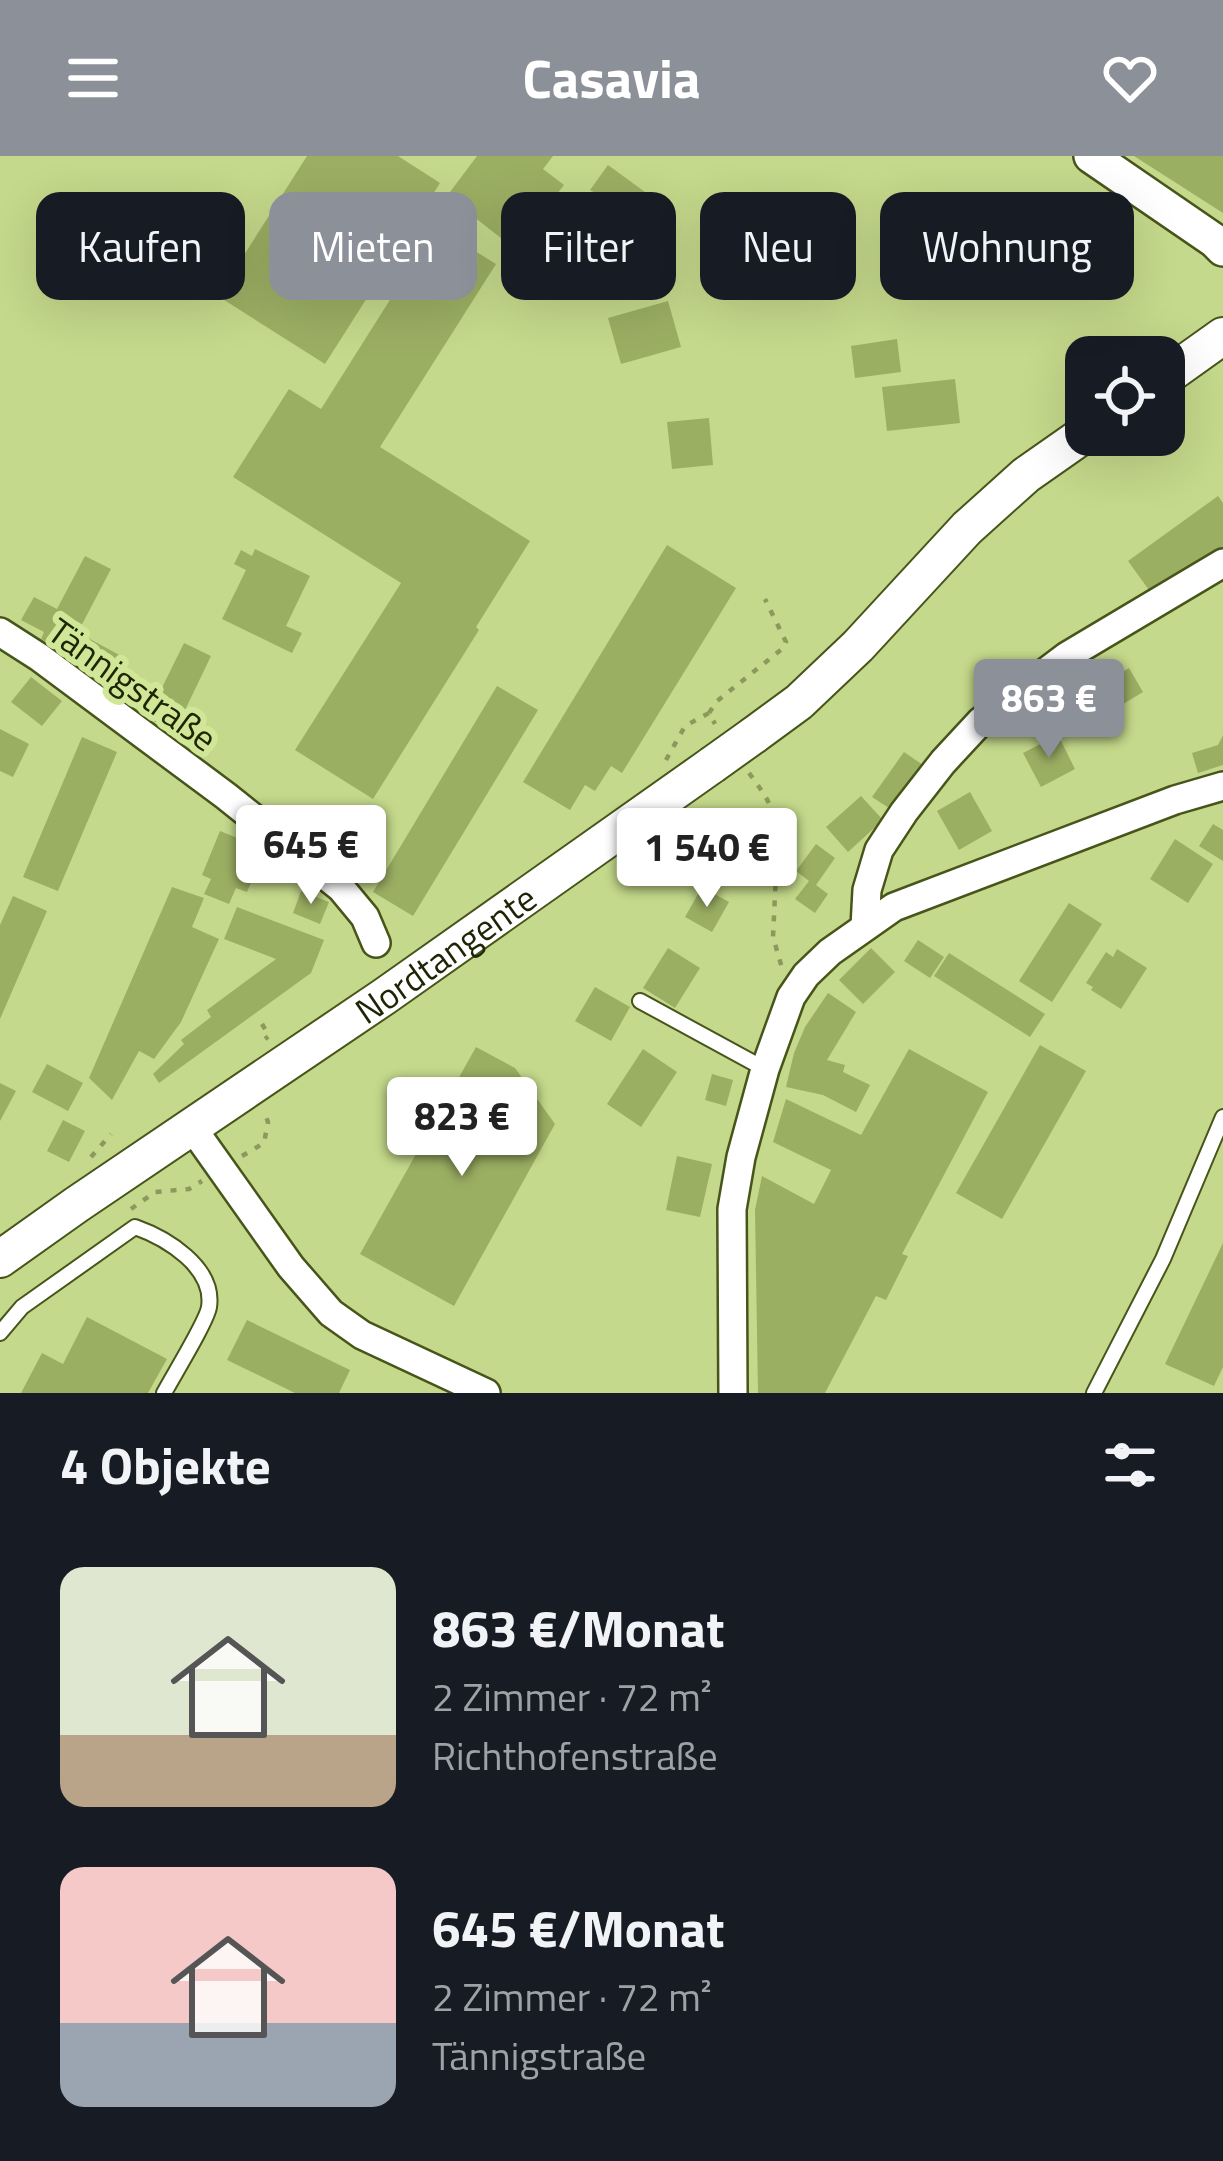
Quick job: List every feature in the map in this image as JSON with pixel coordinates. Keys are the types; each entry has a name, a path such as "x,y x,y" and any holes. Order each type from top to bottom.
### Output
{"main road":[{"path":"1185,363 1223,336"},
{"name":"Nordtangente","path":"3,1251 386,996 799,702 967,528 1065,448"}],"street":[{"path":"1090,156 1223,250"},
{"path":"866,927 867,890 879,850 916,795 982,721 1067,656 1223,563"},
{"name":"Tännigstraße","path":"0,632 226,796 341,887 365,917 376,943"},
{"path":"733,1393 732,1210 740,1157 790,997 806,975 894,907 1174,800 1223,786"},
{"path":"191,1126 291,1267 332,1313 362,1335 486,1393"}],"lane":[{"path":"640,1001 765,1069"},
{"path":"1094,1393 1163,1259 1223,1117"},
{"path":"0,1333 22,1307 135,1227 159,1235 189,1259 206,1282 209,1308 164,1393"}],"path":[{"path":"680,737 685,726 709,713 717,701 782,649 786,642 765,599"},
{"path":"709,713 716,725"},
{"path":"769,800 778,832 773,938 790,997"}],"building":[{"path":"307,156 398,156 440,183 434,192 284,192"},
{"path":"477,156 553,156 543,169 564,185 559,192 501,192 501,238 477,219 477,192 450,192"},
{"path":"1134,156 1223,156 1223,213"},
{"path":"608,165 645,192 593,192 590,190"},
{"path":"269,216 269,300 366,300 325,364 224,300 245,300 245,254"},
{"path":"477,252 496,264 477,294"},
{"path":"390,300 473,300 380,447 530,541 373,799 295,750 401,583 233,477 289,389 321,409"},
{"path":"668,301 681,347 621,364 608,318"},
{"path":"897,339 901,372 855,378 851,346"},
{"path":"955,379 960,423 887,431 882,387"},
{"path":"709,418 713,465 672,469 667,422"},
{"path":"1218,496 1223,503 1223,547 1154,597 1128,561"},
{"path":"667,545 736,588 622,773 611,766 595,791 585,785 570,810 523,782"},
{"path":"255,549 310,576 286,626 302,633 292,653 222,619 246,570 234,564 241,550 252,556"},
{"path":"85,556 111,569 67,653 41,639 44,632 21,620 34,597 57,609"},
{"path":"90,639 123,657 108,684 75,667"},
{"path":"184,643 211,656 175,731 147,718"},
{"path":"1129,668 1143,692 1110,712 1096,688"},
{"path":"31,677 62,701 42,726 11,702"},
{"path":"497,686 538,710 413,916 373,892"},
{"path":"0,729 29,744 13,777 0,771"},
{"path":"1058,735 1075,769 1041,787 1023,753"},
{"path":"1223,735 1223,765 1198,773 1192,753 1218,745"},
{"path":"82,737 117,752 58,891 23,877"},
{"path":"904,752 923,765 892,810 872,797"},
{"path":"970,792 992,831 959,850 937,811"},
{"path":"861,796 883,820 848,852 826,827"},
{"path":"1213,824 1223,830 1223,861 1199,846"},
{"path":"220,831 265,849 247,892 236,888 229,904 204,894 211,879 202,875"},
{"path":"1175,839 1213,864 1188,903 1150,879"},
{"path":"816,844 835,858 816,885 828,894 815,913 795,899 809,881 796,871"},
{"path":"172,887 204,898 192,927 219,939 181,1022 154,1059 139,1051 112,1100 89,1078"},
{"path":"702,887 729,902 712,932 685,917"},
{"path":"301,891 329,902 320,924 293,913"},
{"path":"13,896 47,911 0,1019 0,925"},
{"path":"1069,903 1102,924 1052,1002 1019,981"},
{"path":"237,907 324,940 311,973 159,1083 153,1074 184,1044 181,1040 211,1017 207,1010 276,959 224,939"},
{"path":"918,940 944,957 930,978 904,961"},
{"path":"668,948 700,968 675,1008 643,988"},
{"path":"871,948 895,972 863,1004 839,980"},
{"path":"1117,949 1147,968 1121,1009 1086,983 1106,952 1113,957"},
{"path":"949,953 1045,1014 1030,1037 934,976"},
{"path":"595,987 630,1007 611,1041 575,1021"},
{"path":"828,993 856,1012 827,1060 845,1065 843,1072 870,1085 856,1112 823,1095 786,1087 805,1027"},
{"path":"1040,1045 1086,1071 1002,1219 956,1193"},
{"path":"476,1047 515,1068 555,1124 454,1306 360,1254"},
{"path":"643,1049 677,1072 641,1127 607,1104"},
{"path":"909,1049 988,1092 902,1254 908,1256 886,1300 876,1296 825,1393 758,1393 755,1210 762,1176 814,1204 831,1170 773,1142 786,1099 861,1135"},
{"path":"47,1064 83,1083 68,1111 32,1092"},
{"path":"712,1074 733,1080 726,1106 705,1100"},
{"path":"0,1083 16,1091 0,1121"},
{"path":"63,1120 85,1131 69,1162 47,1151"},
{"path":"677,1156 712,1164 700,1217 666,1210"},
{"path":"1223,1243 1223,1367 1214,1386 1165,1364"},
{"path":"87,1317 167,1359 148,1393 21,1393 42,1353 63,1364"},
{"path":"247,1320 350,1370 339,1393 295,1393 227,1360"}]}
